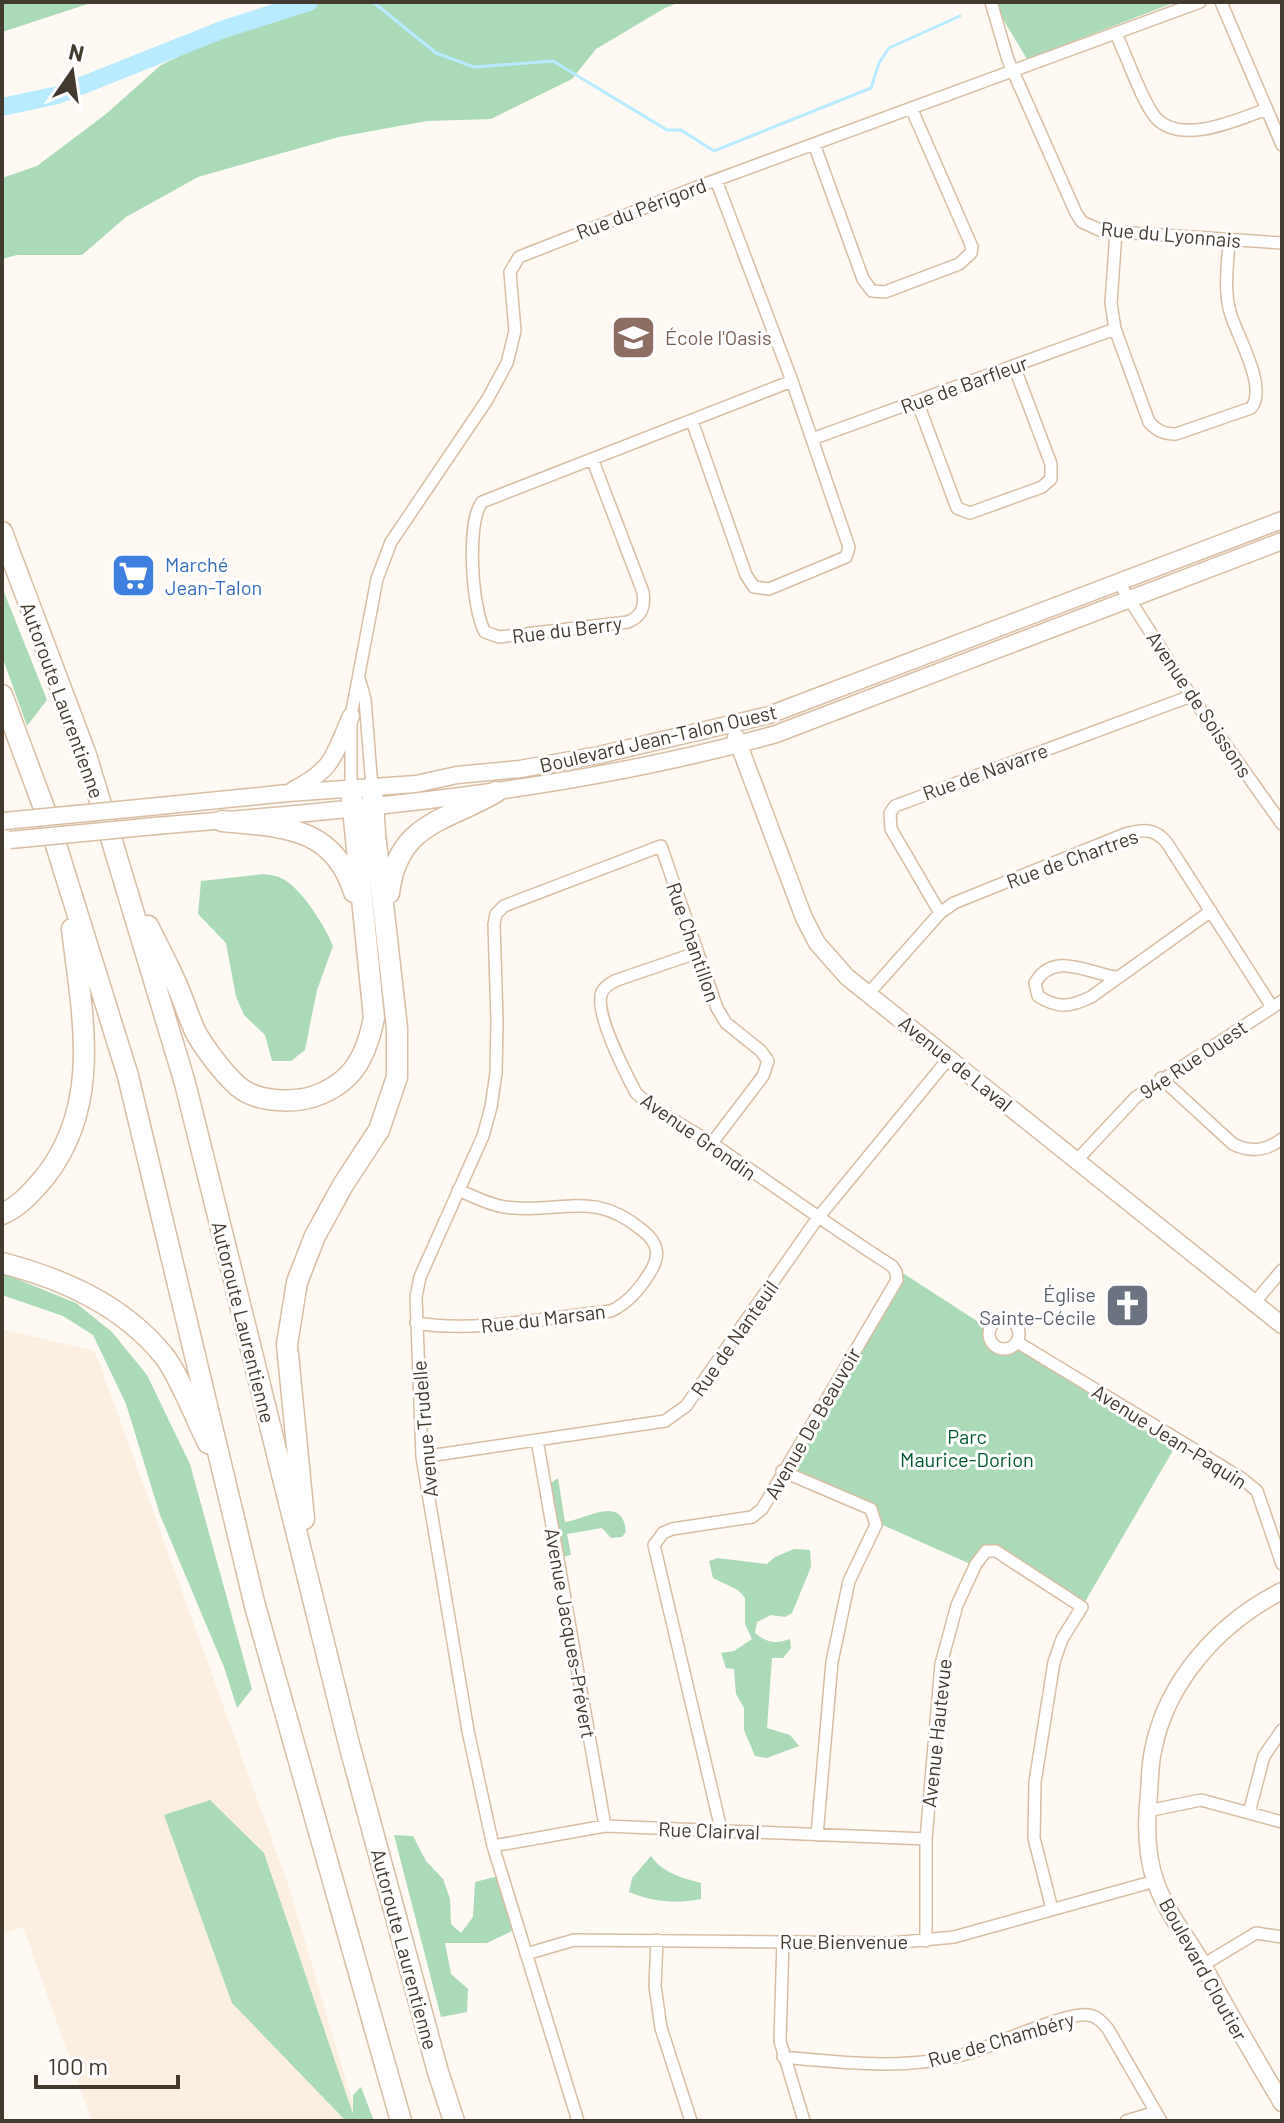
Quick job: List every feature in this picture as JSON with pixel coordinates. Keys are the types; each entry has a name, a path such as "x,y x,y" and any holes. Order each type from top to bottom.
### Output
{"highway":[{"name":"Autoroute Laurentienne","path":"2,532 86,755 185,1083 349,1744 454,2121"},
{"path":"2,695 47,816 128,1076 255,1606 401,2121"},
{"path":"387,933 391,871 414,836 431,823 473,806 496,792"},
{"path":"121,872 175,981 197,1035 219,1066 243,1090 275,1100 306,1099 333,1090 353,1071 368,1046 374,1018 362,919 362,797"},
{"path":"312,1590 287,1344 297,1282 315,1236 379,1130 397,1077 397,1028 387,933 362,797"},
{"path":"222,821 285,828 310,835 328,847 344,866 362,919"},
{"path":"2,1214 31,1193 51,1169 69,1137 81,1100 85,1034 66,877"},
{"path":"2,1263 84,1291 128,1320 165,1357 223,1472"}],"street":[{"name":"Rue du Lyonnais","path":"991,2 1013,72 1076,213 1090,227 1116,232 1282,243"},
{"name":"Rue du Périgord","path":"362,797 351,716 377,579 391,542 487,400 507,363 515,331 510,272 519,257 716,180 1200,2"},
{"path":"1221,2 1282,145"},
{"path":"1116,34 1152,113 1165,124 1205,130 1267,109"},
{"path":"814,144 863,279 872,291 885,292 959,264 971,253 972,247 912,110"},
{"path":"692,421 746,575 754,587 769,589 841,560 849,553 792,381 716,180"},
{"path":"1116,232 1111,303 1115,329 1149,422 1155,429 1167,434 1176,434 1251,408 1256,403 1258,389 1227,301 1229,240"},
{"name":"Rue de Barfleur","path":"812,439 1115,329"},
{"path":"917,401 957,508 970,513 1030,492 1048,483 1052,472 1014,366"},
{"name":"Rue du Berry","path":"593,461 643,592 642,612 628,622 499,637 485,632 479,618 473,555 477,508 490,498 593,461 792,381"},
{"name":"Boulevard Jean-Talon Ouest","path":"6,840 222,821 599,755 769,715 1282,520"},
{"name":"Boulevard Jean-Talon Ouest","path":"3,821 288,793 362,797 496,792 608,773 739,745 776,734 1282,541"},
{"name":"Avenue de Soissons","path":"1119,583 1191,696 1282,824"},
{"name":"Rue du Périgord","path":"359,678 365,699 362,797"},
{"name":"Rue de Navarre","path":"940,913 891,829 890,813 895,806 1191,696"},
{"path":"288,793 318,777 328,766 351,716"},
{"name":"Avenue de Laval","path":"731,724 804,918 817,943 847,977 1282,1325"},
{"name":"Rue de Chartres","path":"869,993 940,913 954,903 1139,830 1159,834 1277,1004"},
{"name":"Rue Chantillon","path":"661,846 717,1008 726,1023 761,1051 768,1061 763,1076 712,1143"},
{"name":"Avenue Trudelle","path":"578,2121 493,1846 468,1731 422,1457 416,1297 420,1277 483,1136 491,1107 496,1073 496,914 516,899 661,846"},
{"path":"1115,977 1060,965 1051,967 1035,983 1038,996 1050,1004 1074,1005 1091,997 1211,911"},
{"name":"Avenue Grondin","path":"696,953 606,986 600,1001 601,1012 636,1093 817,1219"},
{"name":"94e Rue Ouest","path":"1077,1160 1136,1097 1277,1004"},
{"name":"Rue de Nanteuil","path":"422,1457 665,1421 686,1406 817,1219 949,1058"},
{"path":"1161,1078 1241,1149 1260,1150 1282,1139"},
{"name":"Rue du Marsan","path":"416,1323 466,1327 611,1311 628,1300 655,1262 657,1246 651,1237 616,1212 579,1204 508,1208 458,1190"},
{"name":"Avenue De Beauvoir","path":"721,1829 654,1545 663,1533 672,1529 752,1517 762,1509 897,1280 892,1266 817,1219"},
{"path":"1254,1303 1282,1270"},
{"name":"Avenue Jean-Paquin","path":"1017,1342 1241,1478 1257,1491 1282,1564"},
{"name":"Avenue Jacques-Prévert","path":"537,1440 605,1826"},
{"path":"782,1471 871,1509 876,1525 849,1581 832,1662 817,1835"},
{"name":"Avenue Hautevue","path":"926,1941 926,1839 941,1664 957,1605 981,1555 986,1551 996,1551 1082,1607 1062,1639 1054,1662 1035,1782 1034,1838 1052,1909"},
{"name":"Boulevard Cloutier","path":"1282,1591 1240,1616 1214,1638 1188,1672 1168,1708 1153,1749 1147,1811 1147,1833 1155,1881 1176,1925 1203,1965 1282,2103"},
{"path":"1249,1813 1264,1756 1282,1730"},
{"path":"1147,1811 1201,1800 1282,1822"},
{"name":"Rue Clairval","path":"493,1846 605,1826 926,1839"},
{"name":"Rue Bienvenue","path":"526,1954 574,1940 926,1941 954,1937 1155,1881"},
{"path":"1203,1965 1256,1933 1282,1937"},
{"path":"657,1940 655,1986 659,2017 691,2121"},
{"path":"783,1941 780,2041 804,2121"},
{"name":"Rue de Chambéry","path":"783,2057 926,2063 970,2053 1067,2018 1090,2015 1108,2029 1159,2116"},
{"path":"1126,2121 1159,2116"}],"shaded area":[{"path":"2,1329 95,1351 289,1887 358,2121 92,2121 23,1927 2,1934"}],"green space":[{"path":"2,2 94,2 2,32"},
{"path":"324,2 680,2 596,49 572,79 491,119 427,121 339,137 198,177 126,217 82,255 17,255 2,259 2,178 37,166 106,114 161,65 255,20"},
{"path":"996,2 1176,2 1027,59 998,11"},
{"path":"2,587 47,700 27,726 2,656"},
{"path":"264,874 281,878 298,891 319,919 333,946 317,990 305,1050 291,1061 272,1061 265,1035 244,1015 236,997 226,943 198,914 201,881"},
{"name":"Parc Maurice-Dorion","path":"892,1266 983,1325 991,1327 990,1336 995,1346 1005,1349 1014,1345 1179,1440 1082,1607 996,1551 976,1564 968,1563 876,1522 871,1509 782,1471 895,1284"},
{"path":"2,1273 76,1303 112,1332 147,1375 190,1464 252,1689 237,1708 224,1667 160,1515 126,1404 93,1335 63,1316 2,1295"},
{"path":"558,1478 565,1522 611,1511 623,1520 626,1532 622,1537 611,1538 602,1528 567,1534 571,1555 561,1557 548,1485"},
{"path":"794,1549 810,1550 811,1567 792,1613 785,1617 771,1615 757,1622 755,1633 771,1642 790,1639 791,1648 783,1658 772,1658 767,1728 790,1735 799,1746 767,1758 755,1756 744,1730 744,1708 736,1694 734,1669 726,1668 721,1653 734,1651 752,1639 745,1624 745,1598 738,1590 713,1578 709,1561 718,1558 767,1564"},
{"path":"210,1800 264,1853 353,2114 353,2095 361,2087 374,2121 346,2121 232,2003 164,1815"},
{"path":"394,1835 413,1836 426,1861 443,1879 450,1899 451,1924 461,1933 473,1917 475,1882 502,1875 512,1931 487,1943 445,1943 451,1974 468,1989 467,2012 441,2017"},
{"path":"651,1856 667,1871 701,1883 701,1899 664,1901 629,1892 632,1878"}],"waterway":[{"path":"2,107 58,95 224,29 309,2"},
{"path":"373,2 436,53 474,67 553,61 667,130 681,130 714,151 871,88 879,63 889,48 960,16"}],"place":[{"name":"École l'Oasis","path":"634,337"},
{"name":"Marché Jean-Talon","path":"134,575"},
{"name":"Église Sainte-Cécile","path":"1127,1306"}]}
